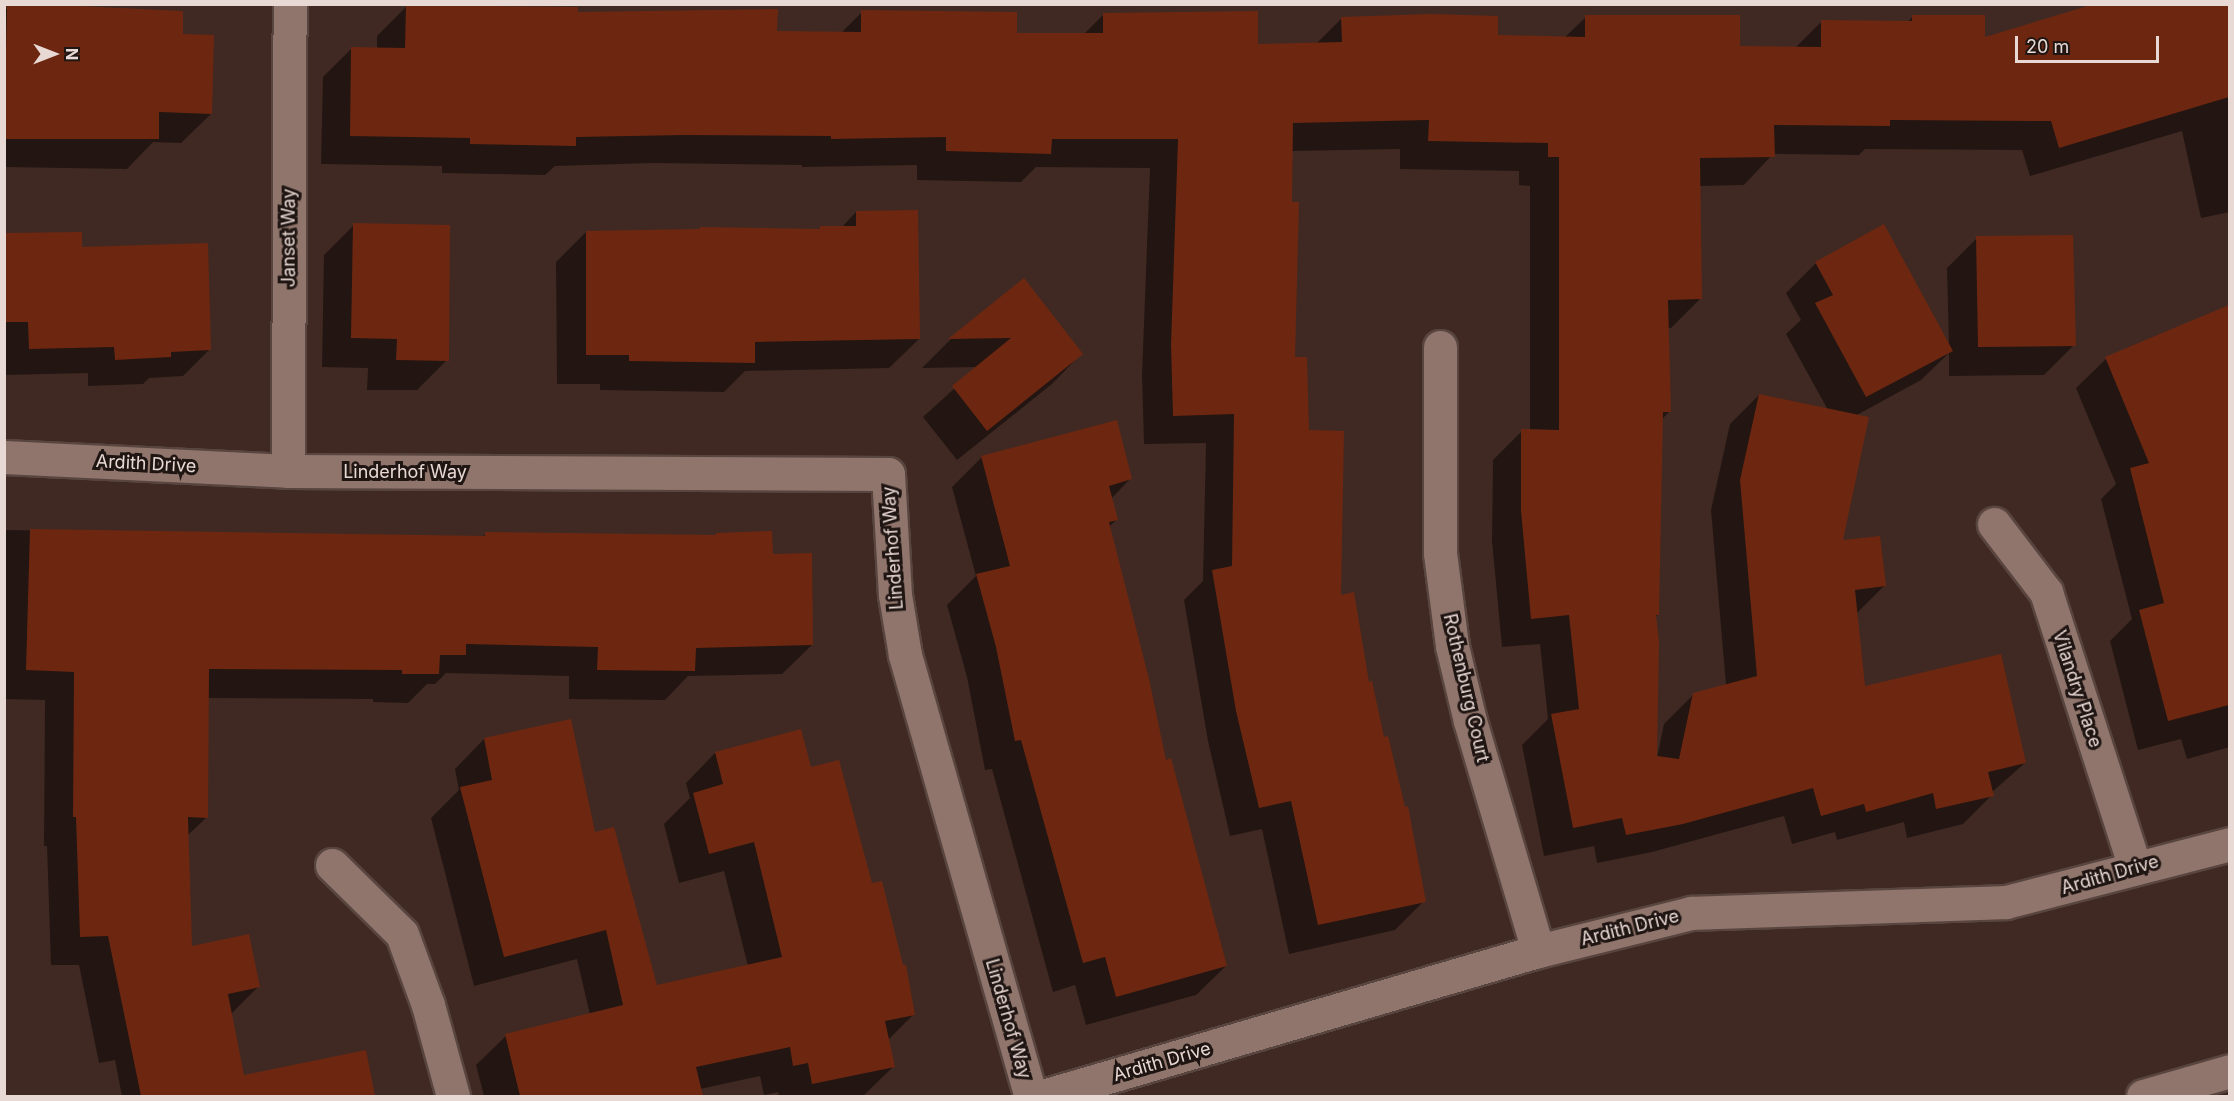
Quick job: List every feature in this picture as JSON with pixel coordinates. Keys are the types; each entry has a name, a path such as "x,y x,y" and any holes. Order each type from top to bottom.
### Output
{"street":[{"name":"Janset Way","path":"288,471 290,4"},
{"name":"Rothenburg Court","path":"1440,347 1440,553 1452,646 1470,720 1538,951"},
{"name":"Ardith Drive","path":"4,457 288,471"},
{"name":"Linderhof Way","path":"288,471 888,474 895,595 905,655 1030,1096"},
{"name":"Vilandry Place","path":"1994,524 2046,592 2134,868"},
{"name":"Ardith Drive","path":"1043,1096 1538,951 1691,913 2006,902 2071,887 2229,844"},
{"path":"332,865 402,934 428,1005 453,1096"},
{"path":"2143,1096 2229,1071"}],"building":[{"path":"2094,4 2229,4 2229,97 2059,148 2051,121 1890,120 1890,126 1774,125 1775,157 1700,158 1702,299 1668,300 1671,412 1663,412 1659,615 1656,615 1659,642 1657,756 1679,759 1693,693 1757,676 1740,480 1759,394 1869,417 1843,540 1880,536 1886,586 1855,590 1865,686 2001,654 2026,763 1988,772 1994,796 1936,809 1933,793 1866,812 1864,804 1821,816 1813,788 1683,824 1626,835 1622,818 1573,828 1551,714 1579,709 1569,615 1531,619 1521,511 1521,429 1559,430 1559,157 1548,157 1548,143 1428,141 1429,120 1293,123 1292,202 1299,202 1295,357 1307,357 1309,430 1344,431 1341,595 1354,592 1369,682 1372,681 1384,737 1388,736 1405,807 1408,806 1426,902 1318,925 1291,801 1259,808 1236,711 1212,570 1232,566 1234,414 1173,416 1171,345 1178,139 1052,139 1051,154 946,151 946,137 831,139 831,136 685,135 576,137 576,146 470,144 470,138 350,136 351,47 405,48 406,5 578,7 578,12 778,9 777,31 861,32 861,10 1017,12 1017,33 1103,33 1103,13 1258,11 1258,44 1342,42 1341,17 1430,14 1498,16 1498,35 1585,37 1585,15 1740,15 1740,46 1821,47 1821,20 1912,21 1912,15 1985,15 1985,37"},
{"path":"57,5 183,11 183,34 214,35 212,114 159,112 159,139 4,139 7,6"},
{"path":"918,210 920,339 755,342 755,363 629,361 629,355 586,355 586,231 700,229 700,227 820,229 820,226 856,226 856,211"},
{"path":"353,223 450,225 449,361 396,360 397,339 351,338"},
{"path":"1884,224 1953,351 1866,397 1815,303 1833,295 1815,262"},
{"path":"82,232 82,247 208,243 211,350 171,352 171,357 115,360 114,347 29,349 28,322 4,322 4,233"},
{"path":"2073,235 2076,346 1978,347 1976,236"},
{"path":"1024,278 1083,354 987,431 952,386 1011,338 948,339"},
{"path":"2229,305 2229,705 2168,721 2139,610 2164,603 2130,468 2149,463 2105,357"},
{"path":"1117,420 1132,479 1109,486 1118,520 1109,522 1149,679 1166,760 1171,758 1227,966 1116,997 1105,957 1083,963 1021,740 1015,741 996,647 976,574 1010,566 981,456"},
{"path":"30,529 485,536 485,532 716,535 716,533 772,531 773,554 812,553 813,645 696,648 695,671 597,670 598,647 466,644 466,655 440,655 439,674 402,674 402,670 209,669 208,818 188,817 192,946 249,934 260,987 228,994 244,1075 366,1050 375,1096 141,1096 108,936 80,937 76,817 73,817 74,672 26,670"},
{"path":"571,719 595,832 614,827 657,985 782,957 754,842 709,854 693,793 723,784 715,752 801,729 811,767 839,760 872,883 882,881 903,965 906,965 915,1015 885,1021 895,1067 812,1084 808,1063 793,1066 790,1047 696,1067 703,1096 520,1096 505,1034 623,1005 606,930 504,957 460,787 492,780 484,738"}]}
